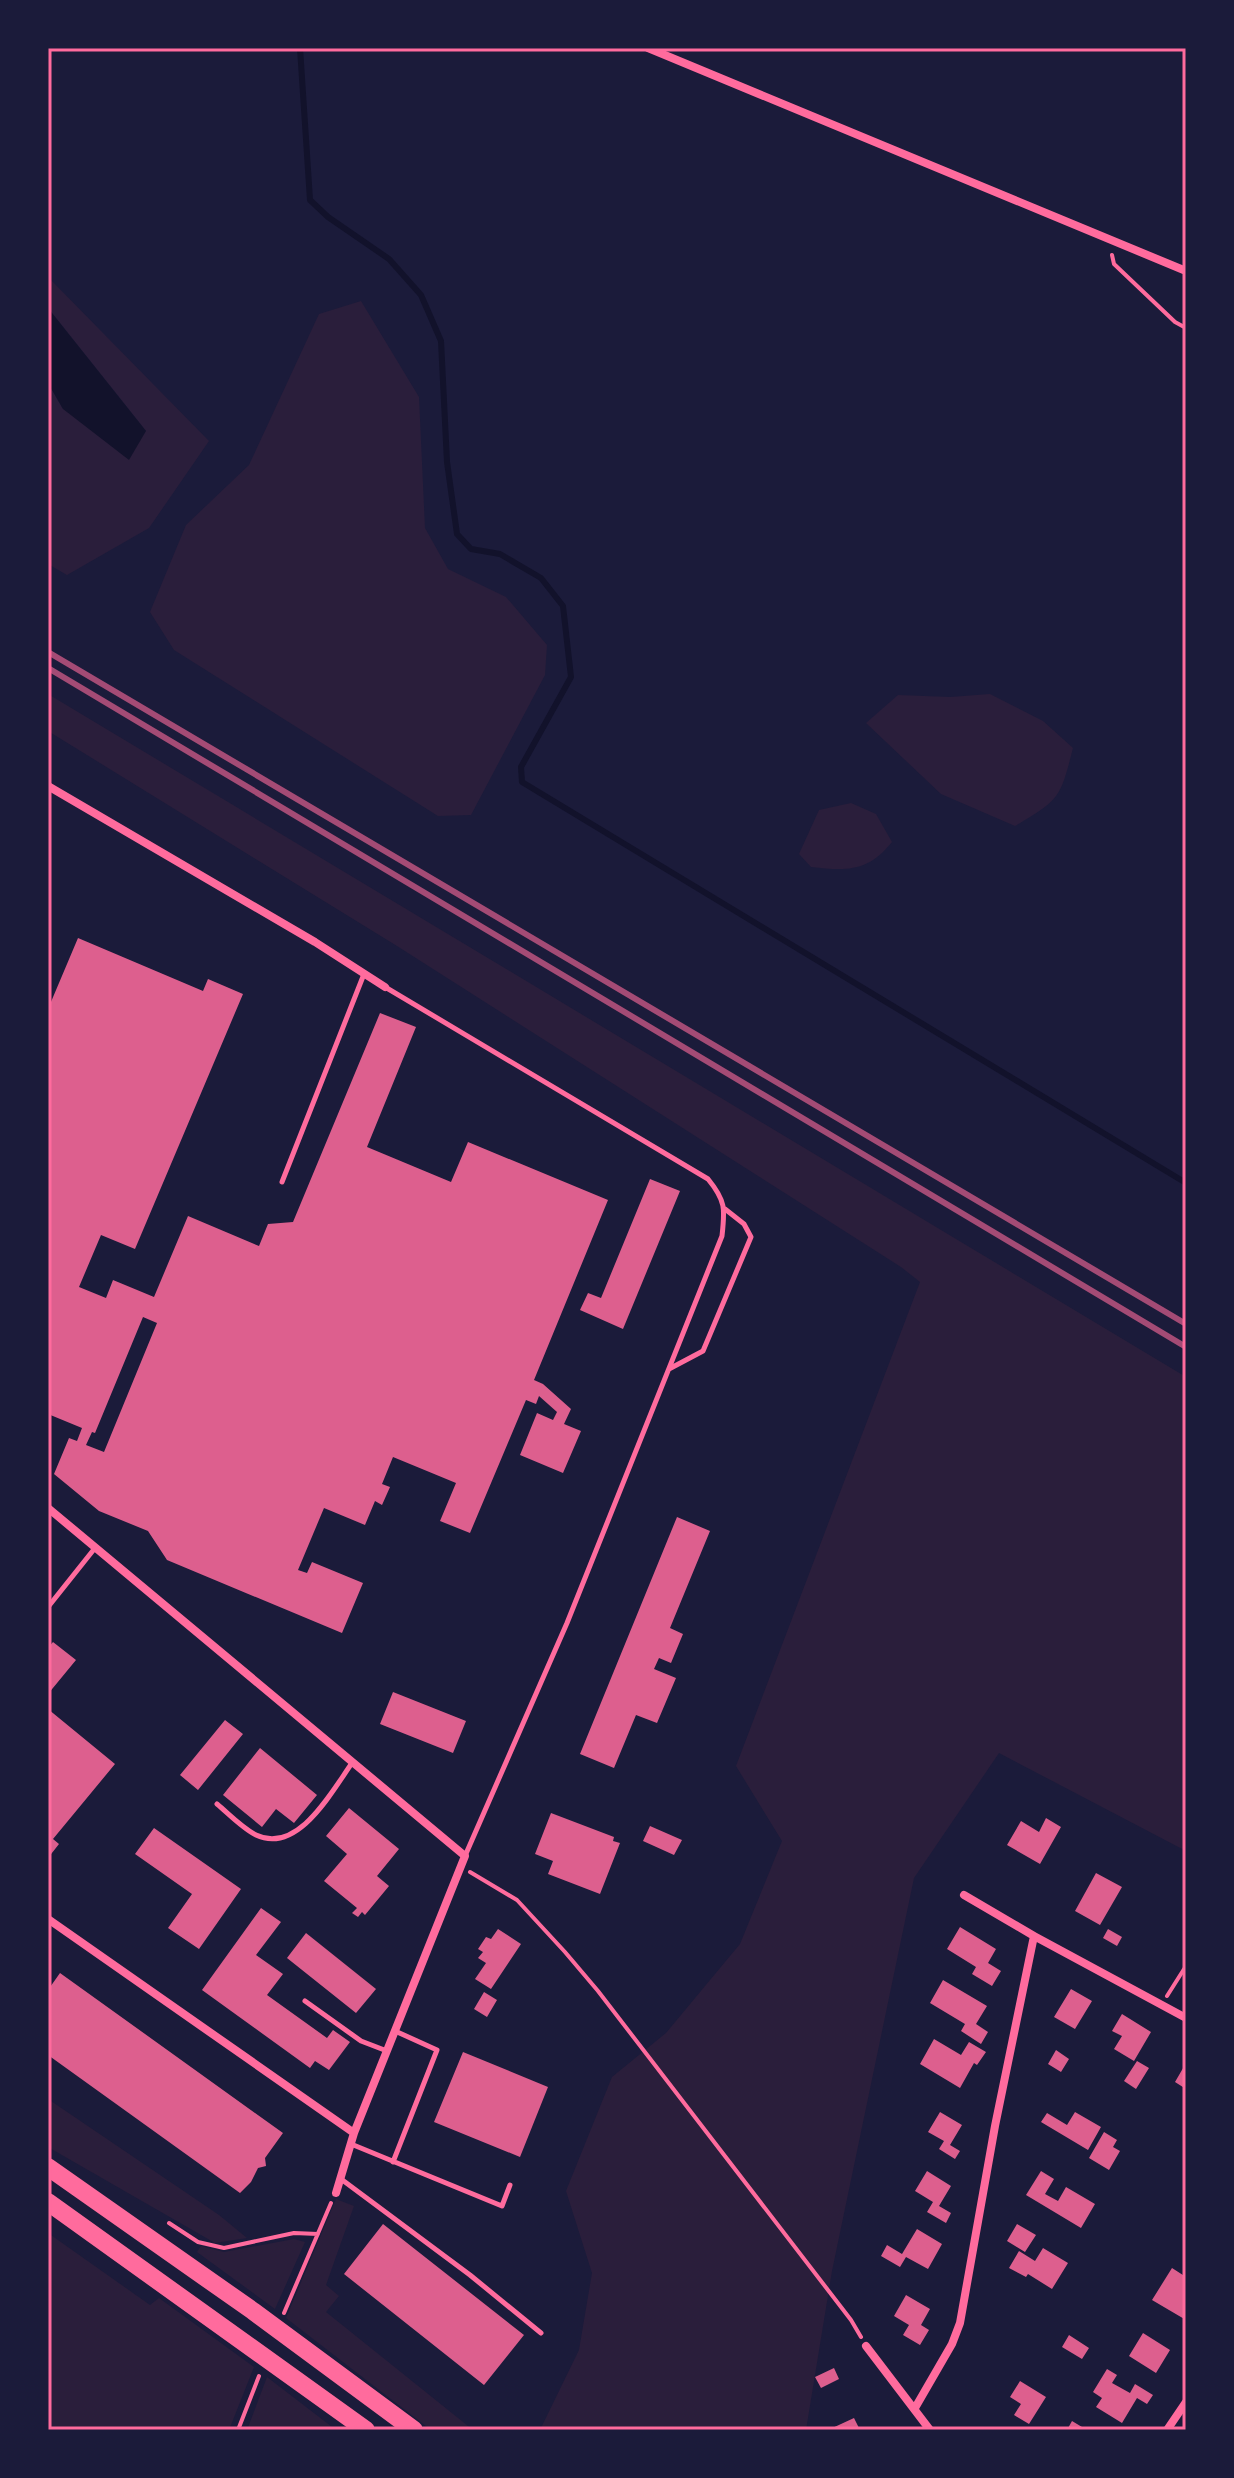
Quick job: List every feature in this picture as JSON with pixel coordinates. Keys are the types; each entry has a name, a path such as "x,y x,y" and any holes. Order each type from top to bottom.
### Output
{"highway":[{"path":"48,2167 299,2344 414,2430"},
{"path":"48,2202 366,2430"}],"street":[{"path":"648,48 1186,271"},
{"path":"48,786 315,942 385,987"},
{"path":"48,1508 465,1856 354,2133 336,2193"},
{"path":"964,1895 1186,2018"},
{"path":"48,1919 354,2133"},
{"path":"915,2408 952,2344 960,2323 995,2126 1034,1936"},
{"path":"866,2346 930,2430"},
{"path":"1167,2430 1186,2402"}],"lane":[{"path":"282,1182 364,974"},
{"path":"385,987 708,1179 720,1193 725,1209 722,1236 669,1370 567,1623 465,1856"},
{"path":"669,1370 703,1351 751,1237 744,1224 725,1209"},
{"path":"48,1607 95,1548"},
{"path":"217,1804 254,1834 282,1839 299,1831 353,1762"},
{"path":"305,2001 361,2041 387,2051"},
{"path":"393,2162 437,2050 395,2031"},
{"path":"350,2144 502,2206 510,2185"},
{"path":"340,2178 470,2275 541,2333"}],"path":[{"path":"1107,238 1114,264 1175,322 1186,328"},
{"path":"474,1873 517,1900 598,1991 851,2320 866,2346"},
{"path":"1162,2004 1186,1966"},
{"path":"169,2223 198,2242 224,2248 294,2233 318,2234"}],"shaded area":[{"path":"48,277 209,441 149,528 67,575 48,564 48,383 63,409 146,431 48,308"},
{"path":"361,301 419,397 425,528 448,569 506,597 547,645 545,675 471,815 438,816 174,650 150,612 186,525 249,465 319,314"},
{"path":"48,308 146,431 129,460 63,409 48,383"},
{"path":"48,694 1186,1377 1186,1851 999,1753 914,1878 832,2271 806,2430 540,2430 579,2350 592,2273 566,2191 612,2077 666,2033 740,1944 782,1841 736,1766 920,1282 397,946 48,731"},
{"path":"990,694 1043,721 1073,748 1065,778 1056,796 1041,810 1015,826 941,794 866,723 898,695 950,697"},
{"path":"851,803 876,814 892,842 874,859 856,867 811,867 799,854 819,810"},
{"path":"48,2099 219,2215 247,2238 215,2243 48,2147"},
{"path":"336,2199 354,2206 326,2285 339,2296 326,2312 473,2430 431,2430 286,2318"},
{"path":"48,2233 150,2305 159,2298 254,2367 229,2430 48,2430"},
{"path":"294,2239 305,2242 275,2309 197,2252 201,2246 224,2252"},
{"path":"267,2377 336,2430 247,2430"}],"building":[{"path":"78,938 203,991 208,979 243,994 135,1249 101,1235 79,1287 106,1298 113,1280 154,1297 188,1216 259,1246 268,1224 293,1222 380,1013 416,1027 367,1147 451,1182 468,1142 608,1200 534,1380 543,1384 571,1409 564,1424 581,1431 563,1473 520,1455 537,1413 553,1420 557,1412 539,1396 536,1404 526,1400 470,1533 440,1521 456,1483 393,1457 382,1484 390,1487 382,1505 375,1501 365,1525 324,1508 298,1570 307,1573 312,1562 363,1583 342,1633 167,1560 148,1531 99,1511 54,1474 69,1438 77,1441 82,1428 48,1414 48,1009","holes":["143,1317 157,1323 104,1452 86,1445 92,1432 95,1433"]},
{"path":"650,1179 680,1191 623,1329 580,1310 588,1293 601,1298"},
{"path":"677,1517 710,1531 670,1628 683,1634 671,1663 659,1658 654,1669 676,1678 657,1723 636,1715 614,1768 580,1754"},
{"path":"53,1642 76,1660 48,1694 48,1648"},
{"path":"393,1692 466,1721 453,1753 380,1724"},
{"path":"48,1709 115,1764 53,1839 59,1844 48,1858"},
{"path":"225,1720 243,1734 198,1790 180,1775"},
{"path":"260,1748 317,1795 294,1823 276,1809 262,1827 223,1795"},
{"path":"349,1808 399,1849 377,1876 389,1886 365,1915 362,1912 358,1917 352,1913 357,1908 324,1881 347,1854 326,1836"},
{"path":"551,1813 614,1837 613,1841 620,1843 600,1894 548,1874 553,1861 535,1854"},
{"path":"1046,1818 1061,1827 1040,1864 1007,1845 1021,1821 1039,1832"},
{"path":"650,1826 682,1840 674,1855 643,1841"},
{"path":"154,1828 241,1889 199,1949 168,1928 192,1894 135,1854"},
{"path":"1096,1873 1122,1887 1100,1925 1075,1911"},
{"path":"261,1908 281,1922 256,1955 283,1974 267,1995 327,2038 333,2030 350,2042 329,2070 315,2061 310,2068 202,1990"},
{"path":"960,1927 996,1949 988,1963 1001,1971 992,1986 972,1974 976,1967 947,1949"},
{"path":"498,1929 521,1944 491,1989 475,1979 486,1963 478,1958 483,1952 478,1949 486,1937 491,1939"},
{"path":"1108,1929 1122,1937 1117,1946 1103,1938"},
{"path":"306,1933 376,1989 356,2013 287,1958"},
{"path":"60,1973 283,2133 265,2158 266,2166 258,2168 251,2182 240,2193 48,2055 48,1990"},
{"path":"943,1980 987,2006 976,2024 988,2032 981,2044 961,2031 965,2024 930,2003"},
{"path":"1071,1989 1092,2001 1075,2029 1054,2017"},
{"path":"484,1992 497,2000 487,2017 474,2009"},
{"path":"1122,2014 1151,2032 1134,2061 1114,2049 1122,2036 1112,2031"},
{"path":"934,2039 961,2055 969,2042 986,2052 977,2065 974,2063 960,2088 920,2064"},
{"path":"1056,2050 1069,2059 1061,2072 1048,2064"},
{"path":"463,2052 548,2087 520,2157 434,2122"},
{"path":"1137,2061 1149,2068 1136,2089 1124,2081"},
{"path":"1186,2063 1186,2089 1175,2082"},
{"path":"940,2112 962,2125 950,2145 960,2151 955,2159 939,2149 944,2141 928,2132"},
{"path":"1075,2112 1101,2127 1088,2150 1041,2122 1047,2113 1067,2125"},
{"path":"1104,2132 1117,2140 1113,2147 1120,2151 1109,2170 1089,2158"},
{"path":"927,2171 951,2186 939,2206 951,2213 946,2223 927,2212 933,2202 915,2191"},
{"path":"1041,2171 1054,2179 1045,2194 1058,2201 1066,2187 1095,2204 1081,2228 1026,2195"},
{"path":"383,2224 524,2335 484,2385 344,2274"},
{"path":"1017,2224 1036,2235 1025,2252 1007,2241"},
{"path":"917,2229 942,2244 928,2269 906,2257 900,2267 881,2256 887,2245 902,2254"},
{"path":"1043,2248 1068,2263 1052,2289 1028,2274 1026,2277 1009,2268 1019,2251 1035,2261"},
{"path":"1172,2268 1186,2277 1186,2320 1152,2300"},
{"path":"906,2295 930,2309 921,2325 929,2330 920,2345 903,2335 909,2325 894,2316"},
{"path":"1143,2333 1170,2350 1156,2373 1129,2356"},
{"path":"1069,2335 1089,2348 1082,2359 1062,2347"},
{"path":"834,2368 839,2379 821,2388 815,2377"},
{"path":"1107,2369 1117,2375 1112,2383 1130,2393 1135,2384 1153,2395 1147,2404 1137,2398 1122,2423 1096,2407 1102,2398 1093,2392"},
{"path":"1020,2381 1046,2397 1029,2424 1014,2415 1021,2404 1010,2397"},
{"path":"854,2418 860,2430 828,2430"},
{"path":"1072,2421 1082,2427 1080,2430 1067,2430"}],"waterway":[{"path":"300,48 310,200 328,217 389,259 421,295 441,341 447,462 457,534 471,549 500,554 541,578 563,606 571,677 521,767 522,782 1186,1183"}],"railway":[{"path":"48,652 1186,1324"},
{"path":"48,668 1186,1347"}]}
